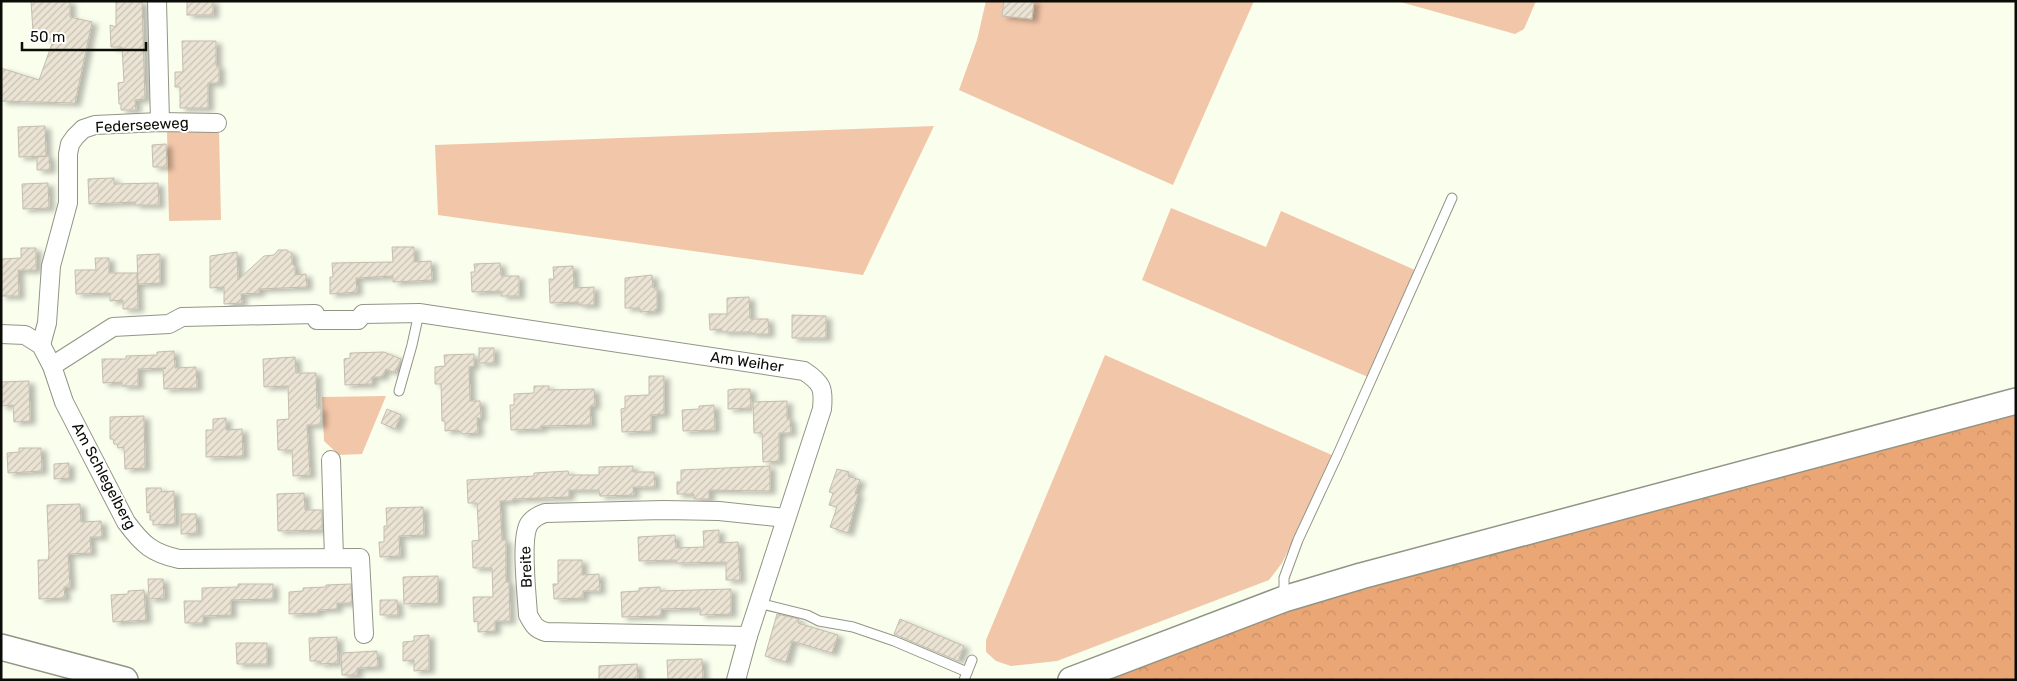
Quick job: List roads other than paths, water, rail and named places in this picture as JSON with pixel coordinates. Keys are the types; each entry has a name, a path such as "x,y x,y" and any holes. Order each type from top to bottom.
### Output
{"main road":[{"path":"1071,680 1284,599 1370,574 2016,401"},
{"path":"1,647 125,680"}],"street":[{"path":"157,1 160,122"},
{"name":"Federseeweg","path":"41,345 47,323 51,266 68,203 68,154 70,144 83,129 96,125 217,122"},
{"name":"Am Weiher","path":"52,366 113,327 169,324 182,317 315,314 317,320 358,320 363,314 419,313 804,371 818,380 823,393 822,409 758,603 736,680"},
{"path":"1,334 25,335 41,345"},
{"name":"Am Schlegelberg","path":"41,345 52,366 64,402 126,522 139,540 161,555 179,558 360,558 364,634"},
{"path":"331,460 334,558"},
{"name":"Breite","path":"748,636 540,631 534,626 528,615 525,536 530,523 538,515 545,513 617,510 710,511 786,518"}],"lane":[{"path":"1284,599 1284,578 1298,540 1452,198"},
{"path":"399,391 419,313"},
{"path":"758,603 807,615 819,621 853,628 894,641 966,676 972,660"}]}
